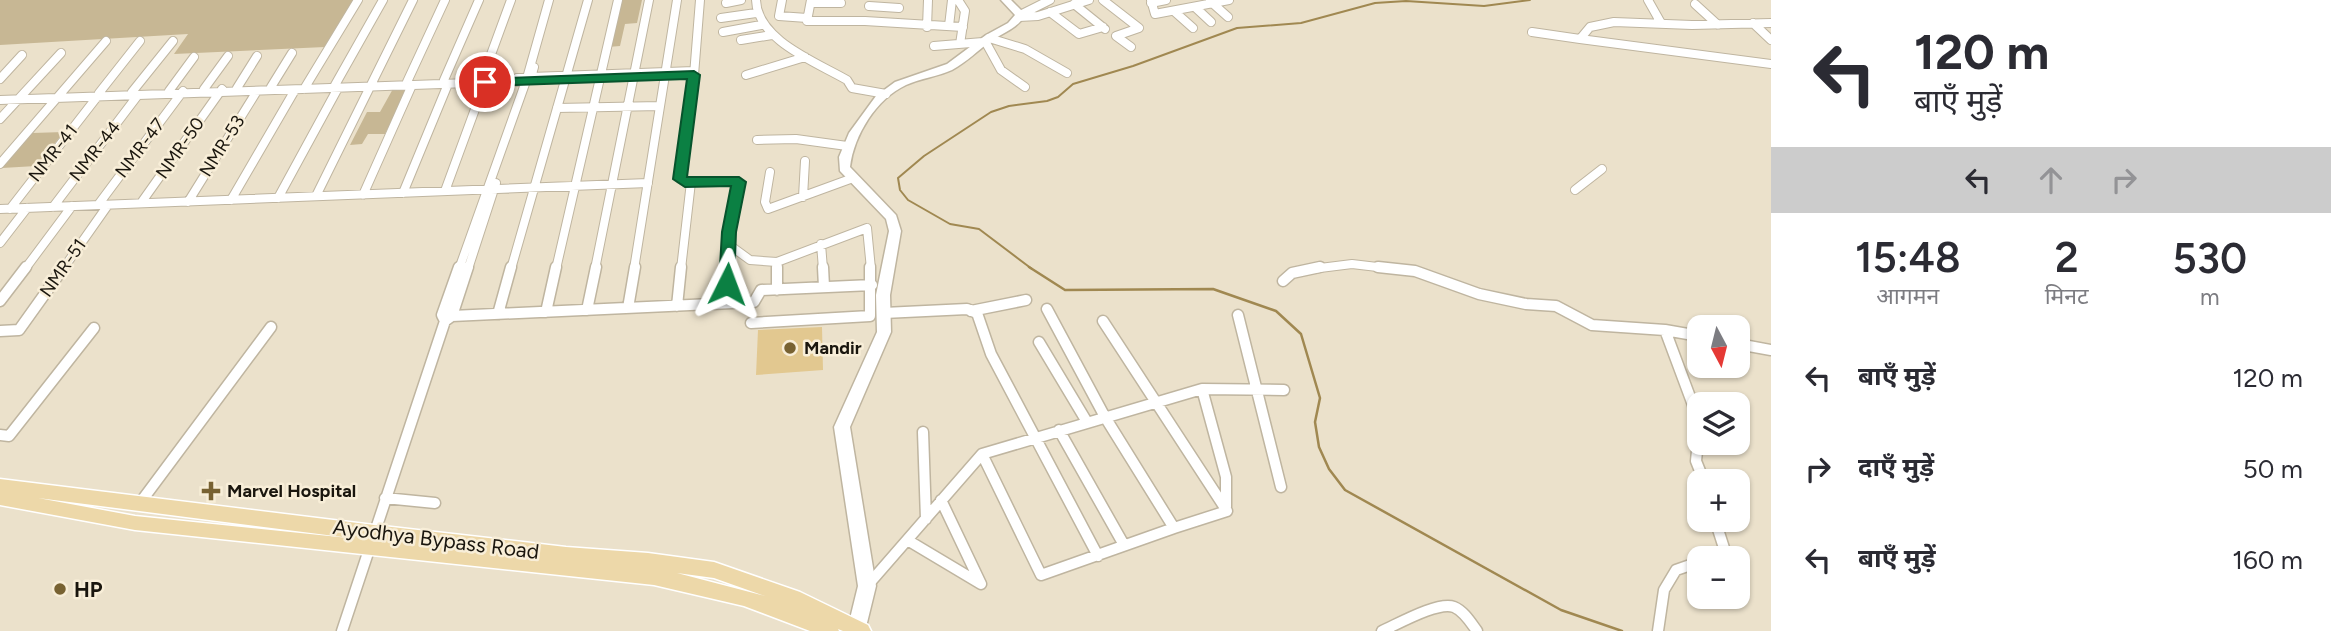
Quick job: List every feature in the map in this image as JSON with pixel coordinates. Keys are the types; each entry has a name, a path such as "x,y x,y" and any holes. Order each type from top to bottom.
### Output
{"main road":[{"name":"Ayodhya Bypass Road","path":"0,486 140,503 371,540 713,587 797,615 830,631"},
{"name":"Ayodhya Bypass Road","path":"0,498 29,501 98,518 127,522 715,570 794,598 858,630"},
{"path":"98,518 112,500"},
{"path":"127,522 140,503"}],"street":[{"path":"231,200 358,0"},
{"path":"278,198 383,0"},
{"path":"316,197 413,0"},
{"path":"363,194 445,0"},
{"path":"404,193 479,0"},
{"path":"445,191 511,0"},
{"path":"529,79 549,0"},
{"path":"555,0 491,189 442,315 449,318 754,302 757,300 758,291 872,285"},
{"path":"498,314 588,0"},
{"path":"546,312 618,0"},
{"path":"587,310 649,0"},
{"path":"628,308 677,0"},
{"path":"699,0 694,73 680,179 691,182 739,182 728,244 726,303"},
{"path":"726,3 741,0"},
{"path":"756,0 756,13 761,25 772,35 847,80 852,89 886,94"},
{"path":"782,0 779,16 807,18 807,21 866,20 927,27 963,27"},
{"path":"927,27 928,0"},
{"path":"949,26 951,0"},
{"path":"958,0 965,11 960,44"},
{"path":"1006,0 1020,16 1038,16 1090,0"},
{"path":"1030,0 1036,7"},
{"path":"858,630 867,586 842,427 884,332 883,295 894,225 892,218 844,168 847,146 851,136 886,94 899,85 949,67 986,40 1014,24 1020,16 1050,0"},
{"path":"1104,0 1139,28 1116,36"},
{"path":"1166,0 1153,2 1155,14 1229,0"},
{"path":"1648,0 1661,23"},
{"path":"807,18 811,2 841,1 837,19"},
{"path":"1211,2 1228,17"},
{"path":"866,20 870,3 900,4 897,24"},
{"path":"1074,4 1132,47"},
{"path":"1695,4 1718,25"},
{"path":"1196,8 1211,22"},
{"path":"1050,12 1079,34 1103,27"},
{"path":"1175,12 1193,28"},
{"path":"721,18 756,13"},
{"path":"1580,40 1590,27 1614,22 1718,25 1771,23"},
{"path":"1753,23 1771,40"},
{"path":"723,32 761,25"},
{"path":"1532,33 1771,64"},
{"path":"741,40 772,35"},
{"path":"986,40 999,68 1025,87"},
{"path":"934,46 986,40 1027,50 1067,73"},
{"path":"0,164 106,41"},
{"name":"NMR-41","path":"5,209 140,41"},
{"name":"NMR-44","path":"53,207 173,41"},
{"path":"0,119 61,53"},
{"path":"271,87 292,53"},
{"path":"0,79 22,55"},
{"path":"204,89 228,56"},
{"path":"237,88 257,56"},
{"path":"169,91 194,57"},
{"path":"746,75 805,57"},
{"path":"0,99 694,73"},
{"path":"135,94 204,89 221,91 237,88 302,88"},
{"name":"NMR-50","path":"141,204 221,91"},
{"name":"NMR-53","path":"188,202 257,91"},
{"name":"NMR-47","path":"103,205 182,92"},
{"path":"557,108 660,106"},
{"path":"757,140 796,139 847,146"},
{"path":"803,197 805,161"},
{"path":"1576,190 1602,169"},
{"path":"770,172 765,202 768,209 853,178"},
{"path":"677,306 691,182"},
{"path":"5,209 648,183"},
{"name":"NMR-51","path":"0,331 19,330 103,205"},
{"path":"0,300 72,206"},
{"path":"0,243 27,208"},
{"path":"728,244 755,264 777,262 867,228 872,285 870,316 751,323"},
{"path":"821,244 824,287"},
{"path":"777,262 777,289"},
{"path":"1283,281 1292,273 1329,265 1352,264 1415,271 1479,294 1526,304 1556,306 1592,325 1687,334"},
{"path":"884,313 971,311 1026,300"},
{"path":"1047,309 1105,417 1174,528"},
{"path":"971,311 979,318 991,354 1097,556"},
{"path":"1238,315 1281,488"},
{"path":"342,631 385,498 449,318"},
{"path":"1103,321 1226,508"},
{"path":"140,503 271,327"},
{"path":"0,435 9,436 94,328"},
{"path":"1665,330 1693,405 1699,430 1696,461 1699,469"},
{"path":"1039,342 1087,422"},
{"path":"1750,346 1771,350"},
{"path":"867,586 909,541 982,454 1202,389 1284,390"},
{"path":"982,454 1041,575 1124,544 1225,512 1226,477 1202,389"},
{"path":"1059,430 1124,544"},
{"path":"923,432 926,519"},
{"path":"385,498 435,503"},
{"path":"909,541 981,583 941,500"},
{"path":"1658,631 1664,590 1676,570 1687,566"},
{"path":"1382,631 1440,607 1452,606 1463,613 1477,631"}],"shaded area":[{"path":"0,0 355,0 325,47 174,54 188,34 0,45"},
{"path":"619,0 642,0 637,23 625,24 620,46 608,47"},
{"path":"394,87 408,87 385,134 368,134 362,144 350,145 367,112 380,112"},
{"path":"64,132 36,166 2,168 32,133"}],"building":[{"name":"Mandir","path":"822,327 823,370 756,375 758,330"}],"waterway":[{"path":"1031,268 979,229 950,224 908,200 900,190 898,178 924,156 991,112 1009,106 1047,101 1058,97 1073,84 1133,66 1237,28 1301,23 1375,3 1406,1 1484,6 1530,0"},
{"path":"1031,268 1065,290 1213,289 1276,311 1301,334 1320,398 1315,422 1319,447 1329,469 1345,490 1561,610 1622,631"}],"place":[{"name":"Mandir","path":"790,348"},
{"name":"Marvel Hospital","path":"211,491"},
{"name":"HP","path":"60,589"}],"route":[{"path":"485,82 694,75 680,179 685,182 739,182 729,232 727,284"}]}
